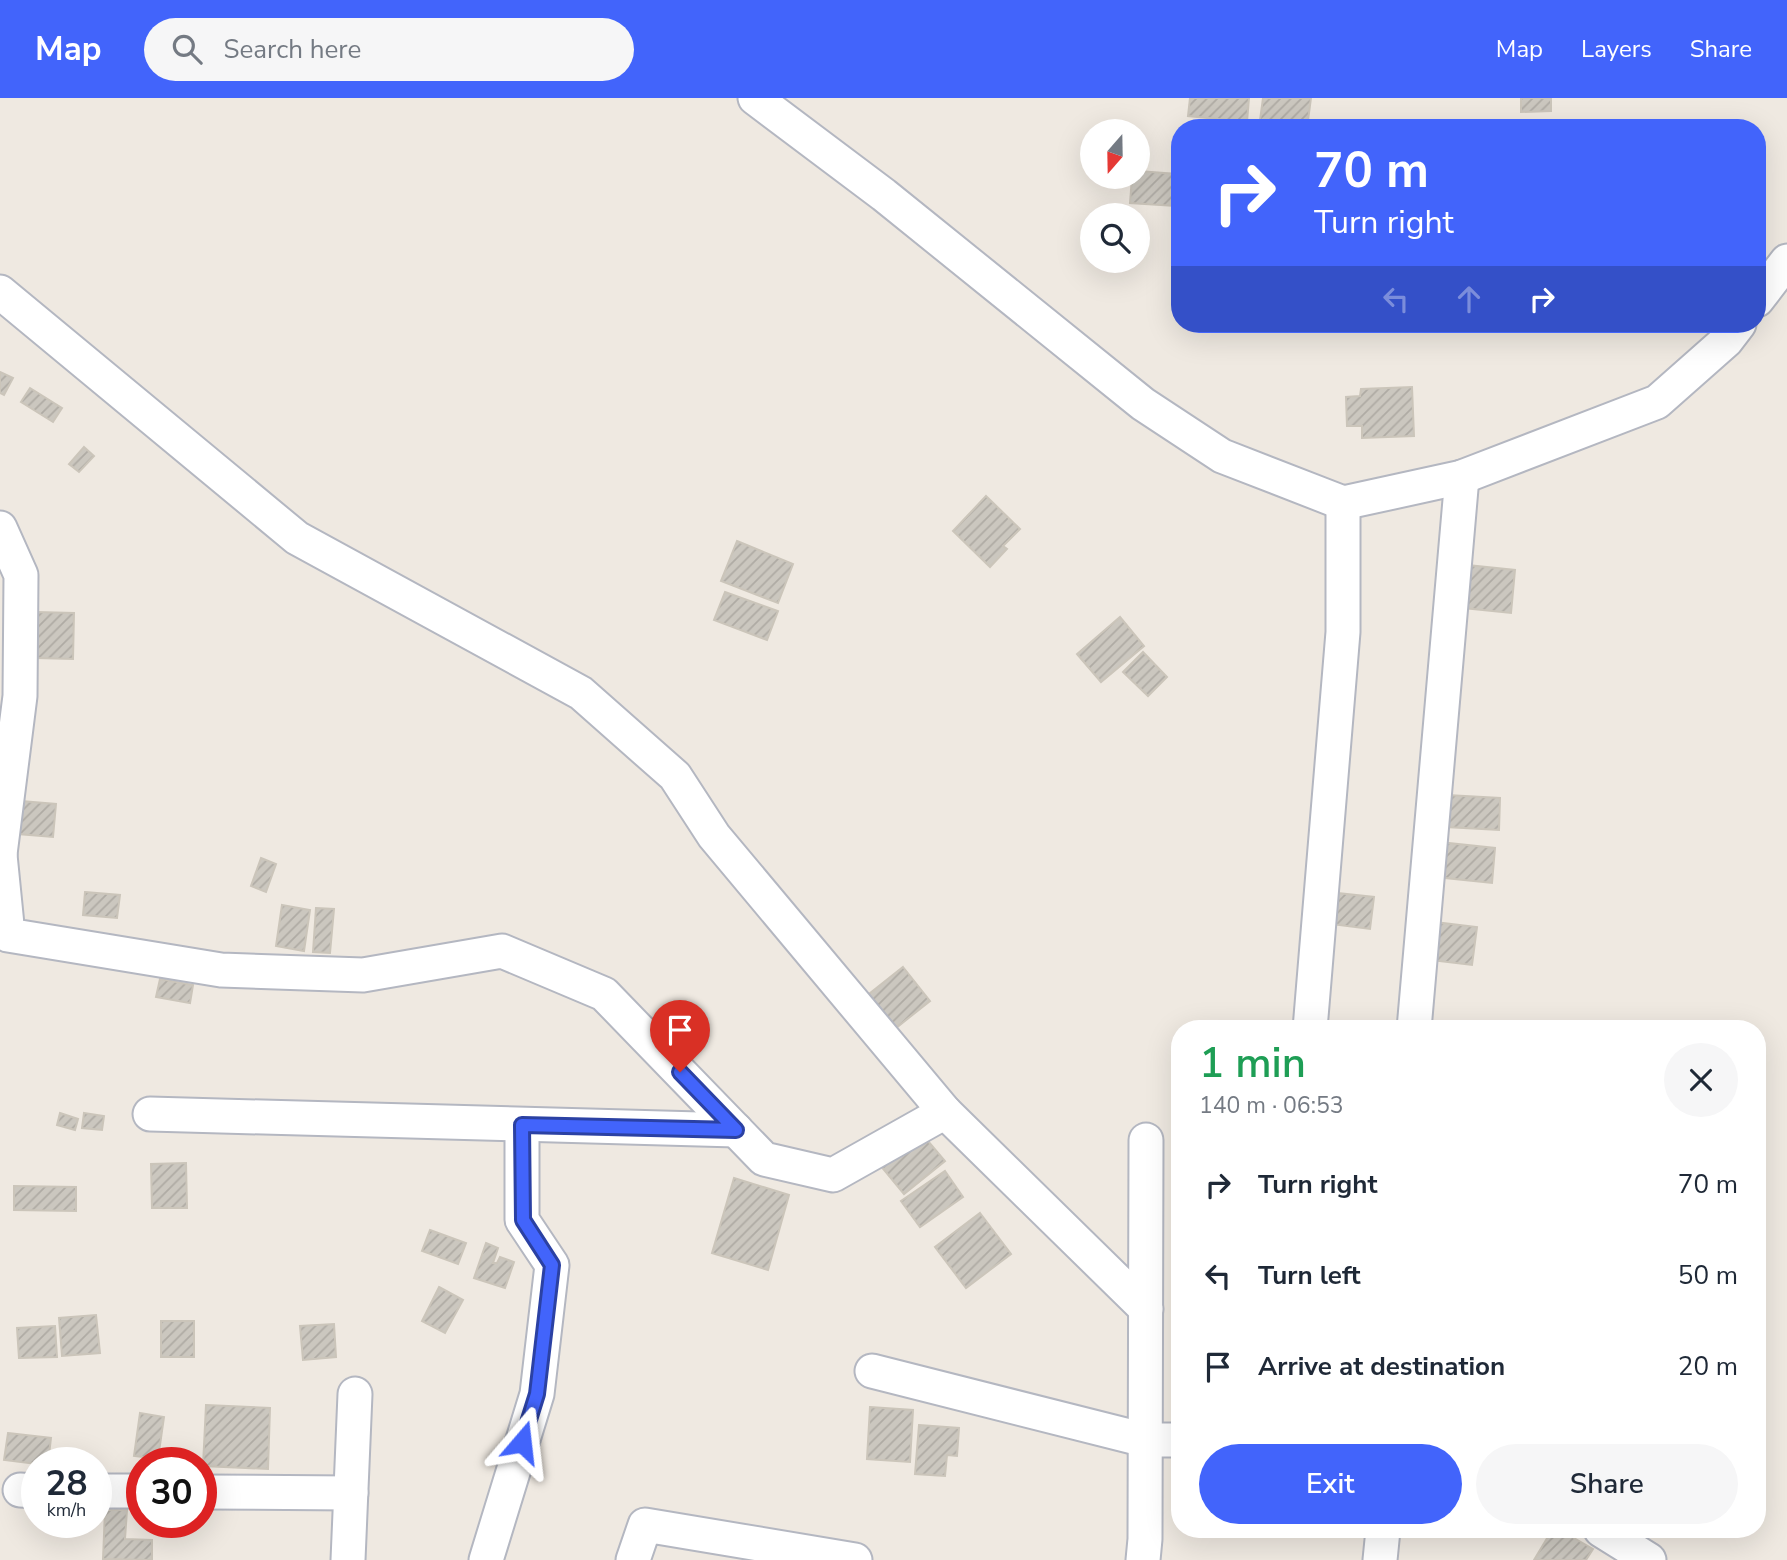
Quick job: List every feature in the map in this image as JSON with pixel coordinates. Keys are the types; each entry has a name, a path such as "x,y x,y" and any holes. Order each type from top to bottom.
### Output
{"street":[{"path":"755,98 884,195 1143,404 1222,456 1343,503 1462,477 1657,402 1732,333"},
{"path":"1766,288 1787,261"},
{"path":"0,292 297,538 581,693 675,776 714,836 945,1112 1146,1309"},
{"path":"1415,1020 1462,477"},
{"path":"1311,1020 1343,632 1343,503"},
{"path":"0,528 21,575 20,696 0,854 8,935 221,970 363,975 502,951 604,995 764,1159 833,1175 945,1112"},
{"path":"150,1114 736,1130"},
{"path":"486,1560 537,1394 552,1265 523,1220 522,1125"},
{"path":"1143,1560 1146,1140"},
{"path":"872,1371 1145,1440 1171,1440"},
{"path":"348,1560 355,1394"},
{"path":"217,1492 351,1493"},
{"path":"633,1560 645,1525 855,1560"},
{"path":"1380,1560 1382,1538"},
{"path":"1614,1538 1649,1560"}],"building":[{"path":"1190,98 1249,98 1247,119 1188,116"},
{"path":"1263,98 1311,98 1308,119 1260,119"},
{"path":"1521,98 1551,98 1551,111 1521,112"},
{"path":"1150,172 1171,174 1171,206 1130,203 1131,189 1150,189"},
{"path":"0,372 13,378 4,395 0,393"},
{"path":"1412,387 1414,436 1362,438 1362,426 1347,426 1346,397 1360,396 1361,389"},
{"path":"30,388 62,408 53,422 21,402"},
{"path":"84,447 94,456 79,472 69,464"},
{"path":"986,496 1020,529 1003,546 1007,549 990,567 953,531"},
{"path":"737,541 793,564 778,603 721,581"},
{"path":"1448,563 1515,570 1511,613 1444,606"},
{"path":"725,592 778,611 767,640 714,620"},
{"path":"36,612 74,613 73,659 36,658"},
{"path":"1120,617 1144,646 1101,682 1077,654"},
{"path":"1143,652 1167,677 1148,696 1123,672"},
{"path":"1447,795 1500,798 1499,830 1446,827"},
{"path":"21,801 56,804 53,837 18,834"},
{"path":"1430,841 1495,848 1492,883 1426,876"},
{"path":"261,858 276,864 266,892 251,886"},
{"path":"1319,891 1374,897 1370,929 1315,922"},
{"path":"85,892 120,895 117,918 83,915"},
{"path":"282,905 310,910 304,951 276,946"},
{"path":"316,908 334,909 330,953 313,952"},
{"path":"1435,922 1477,927 1472,965 1430,960"},
{"path":"903,967 930,1001 896,1028 869,994"},
{"path":"160,979 193,985 190,1003 156,997"},
{"path":"60,1113 78,1119 75,1130 57,1125"},
{"path":"84,1113 104,1116 102,1130 82,1128"},
{"path":"911,1121 945,1161 904,1194 870,1153"},
{"path":"186,1163 187,1208 152,1208 151,1164"},
{"path":"945,1171 963,1197 920,1227 901,1201"},
{"path":"734,1178 789,1195 768,1270 712,1253"},
{"path":"14,1186 76,1187 76,1211 14,1210"},
{"path":"980,1213 1011,1254 966,1288 935,1247"},
{"path":"430,1230 466,1243 458,1264 422,1251"},
{"path":"486,1243 498,1248 493,1263 497,1263 500,1257 514,1262 505,1288 474,1278"},
{"path":"439,1287 463,1300 445,1333 422,1321"},
{"path":"96,1315 100,1353 62,1356 59,1318"},
{"path":"161,1321 194,1321 194,1357 161,1357"},
{"path":"334,1324 336,1357 303,1360 300,1326"},
{"path":"55,1326 57,1357 19,1358 17,1328"},
{"path":"206,1405 270,1408 268,1469 217,1467 217,1447 204,1447"},
{"path":"870,1407 913,1410 910,1462 867,1459"},
{"path":"140,1413 164,1417 160,1447 135,1447"},
{"path":"919,1425 959,1428 957,1456 947,1455 945,1476 915,1474"},
{"path":"8,1433 51,1438 50,1447 21,1447 21,1462 4,1460"},
{"path":"112,1510 126,1510 125,1539 152,1540 152,1560 103,1559 104,1538 112,1538"},
{"path":"1547,1538 1574,1538 1593,1549 1586,1560 1534,1560"}],"route":[{"path":"522,1442 537,1394 552,1265 523,1220 522,1125 736,1130 680,1072"}]}
